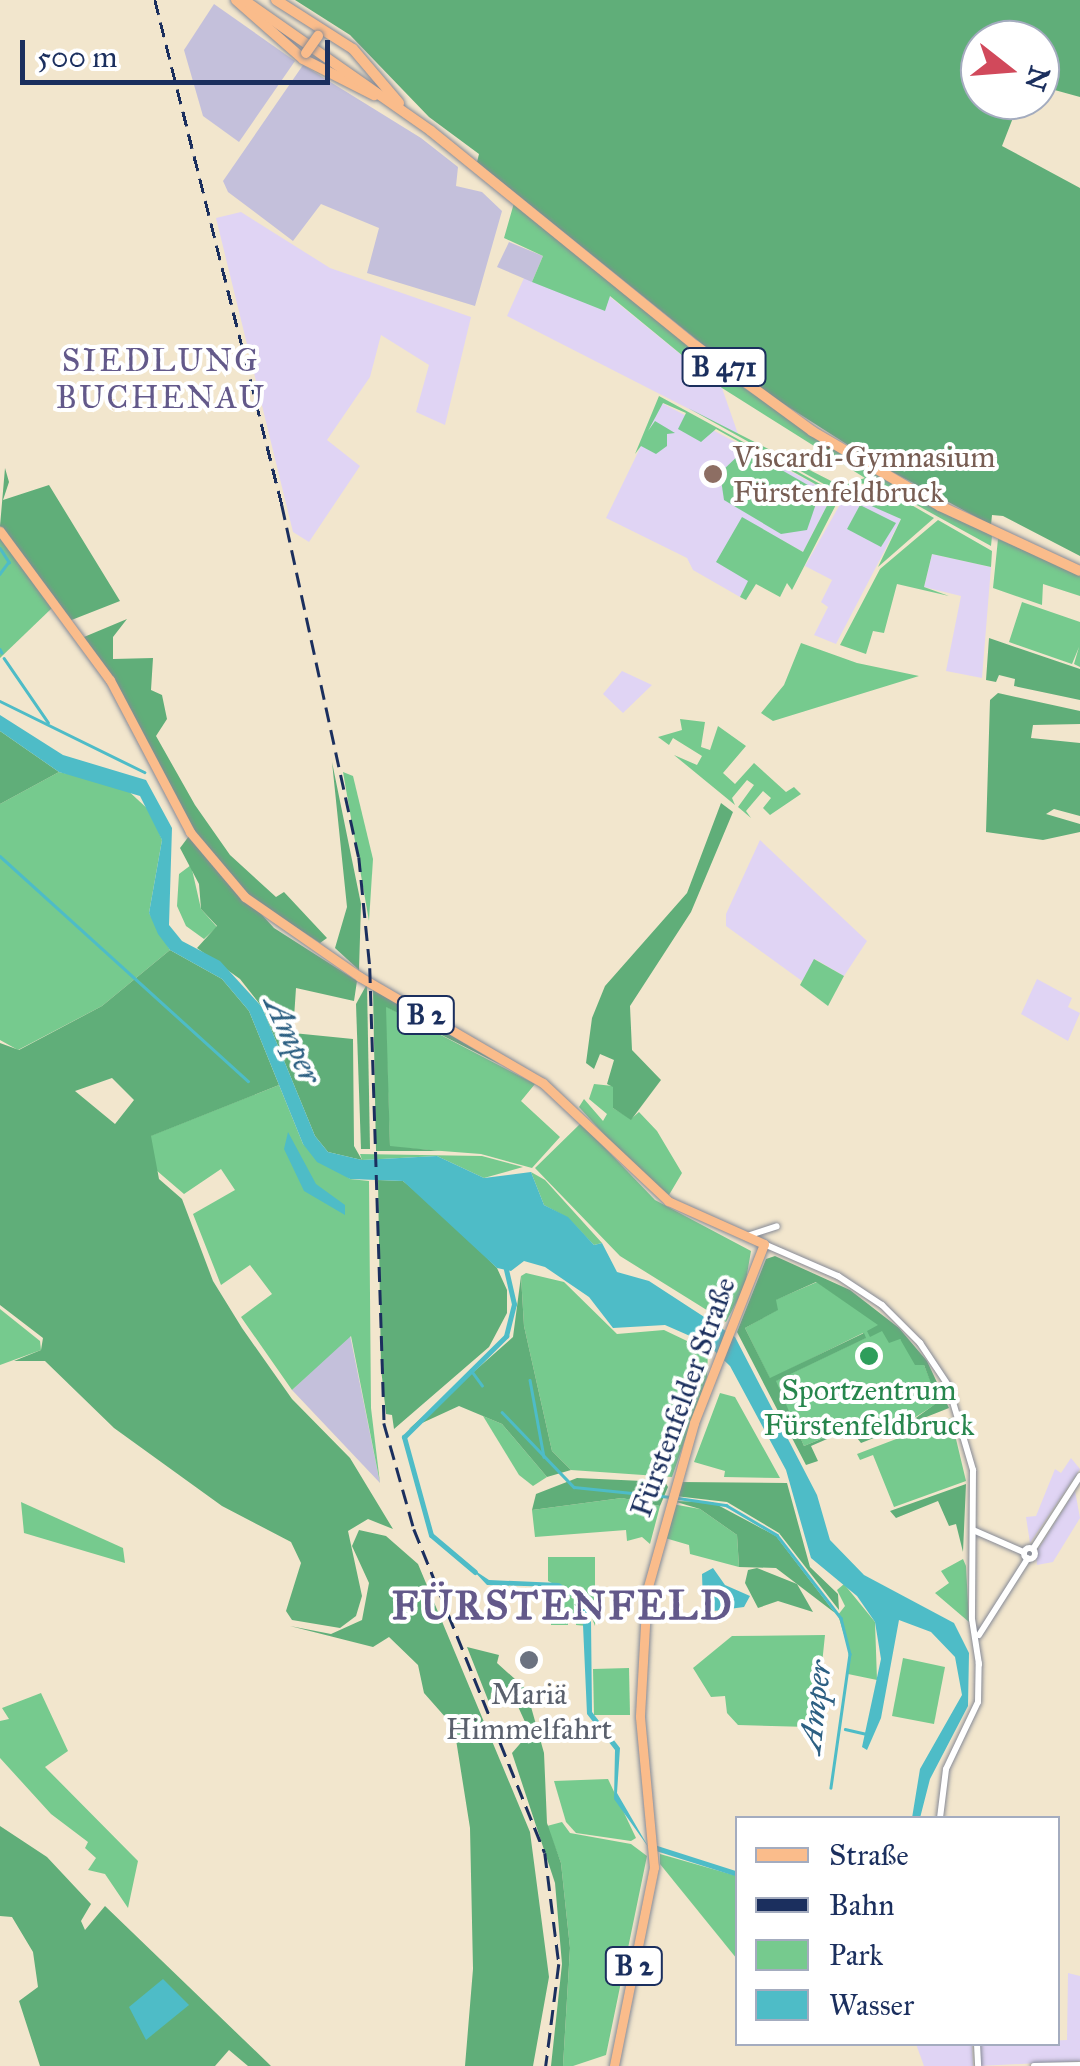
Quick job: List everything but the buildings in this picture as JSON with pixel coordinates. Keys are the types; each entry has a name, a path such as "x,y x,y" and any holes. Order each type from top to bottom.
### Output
{"highway":[{"path":"236,0 302,59 392,102"},
{"name":"B 471","path":"244,0 403,110 696,346 812,431 940,506 1080,571"},
{"path":"276,0 320,33 354,49 403,110"},
{"path":"302,59 320,33"}],"main road":[{"name":"B 2","path":"0,531 110,680 190,832 246,897 360,977 543,1083 649,1187 764,1244"},
{"path":"742,1236 758,1262"},
{"name":"Fürstenfelder Straße","path":"614,2066 654,1867 644,1774 641,1658 649,1579 672,1490 764,1244"}],"street":[{"path":"742,1236 776,1226 777,1249"},
{"path":"764,1244 863,1291 930,1356 969,1445 973,1602 980,1664"},
{"path":"758,1262 777,1249"},
{"path":"979,1635 1025,1555 1033,1549 1080,1476"},
{"path":"974,1530 1025,1555"},
{"path":"940,1816 946,1769 976,1708 980,1664 973,1602"},
{"path":"1034,2066 1080,2064"}],"shaded area":[{"path":"214,4 295,61 239,142 203,116 184,50"},
{"path":"303,65 421,138 458,167 456,186 482,192 502,211 475,306 367,273 379,228 321,204 293,241 228,192 223,181"},
{"path":"241,212 330,268 471,317 445,425 416,412 429,365 381,335 370,377 327,440 360,466 309,542 293,532 216,218"},
{"path":"509,242 543,256 532,282 497,267"},
{"path":"524,278 605,310 609,296 722,388 738,434 507,316"},
{"name":"Viscardi-Gymnasium Fürstenfeldbruck","path":"662,403 833,494 803,552 742,518 749,581 740,597 693,570 687,558 606,518"},
{"path":"847,492 901,519 836,644 814,635 828,607 821,602 832,580 805,566"},
{"path":"932,554 991,567 982,678 946,671 961,596 924,587"},
{"path":"622,671 652,685 623,713 603,694"},
{"path":"760,840 867,941 844,976 815,959 802,981 726,926 726,914"},
{"path":"1037,979 1072,998 1068,1007 1080,1013 1068,1041 1021,1014"},
{"path":"350,1335 380,1483 292,1390"},
{"path":"1071,1458 1080,1469 1030,1543 1026,1517 1036,1516 1055,1469 1061,1473"},
{"path":"1075,1491 1080,1518 1053,1562 1037,1565 1036,1553"},
{"path":"1068,1973 1080,1976 1080,2061 979,2066 978,2046 1060,2046 1060,2040 1067,2040"},
{"path":"917,2046 972,2046 973,2066 924,2066"}],"green space":[{"path":"295,0 1080,0 1080,97 1060,92 1060,20 960,20 960,120 1012,120 1002,146 1080,188 1080,556 1003,516 992,515 991,525 876,463 748,381 477,162 479,154 429,117 350,35"},
{"path":"514,203 744,388 870,472 992,536 991,546 875,482 831,488 688,408 841,486 865,478 722,388 610,296 605,311 532,282 543,256 504,238"},
{"path":"659,396 833,491 875,484 934,518 878,567 901,519 842,493 792,590 787,583 780,597 756,584 746,600 740,597 748,581 716,562 742,517 803,552 833,494 716,429 701,442 678,429 686,413 663,403 648,431 655,421 675,433 667,434 667,446 656,454 641,446 635,454"},
{"path":"745,449 820,492 807,530 781,534 724,500 720,473"},
{"path":"5,468 9,482 3,500 49,485 120,601 69,621 56,606 0,526"},
{"path":"860,505 896,523 881,547 847,529"},
{"path":"938,520 992,551 991,567 932,554 924,587 949,596 897,584 884,633 873,631 866,654 840,645 880,569"},
{"path":"0,535 52,608 0,658"},
{"path":"998,539 1080,574 1080,596 1043,584 1042,605 993,588"},
{"path":"1022,602 1080,622 1080,667 1074,664 1079,647 1072,664 1009,642"},
{"path":"127,619 113,637 113,659 153,658 151,690 162,695 167,719 156,736 195,805 230,855 276,897 284,892 327,938 320,943 247,895 191,831 84,637"},
{"path":"989,638 1080,669 1080,700 1014,686 1015,679 999,675 996,682 986,680"},
{"path":"801,643 857,663 919,676 773,721 761,713 784,685"},
{"path":"998,693 1080,711 1080,724 1033,725 1031,738 1080,743 1080,816 1054,809 1046,814 1080,824 1080,832 1043,840 986,832 990,700"},
{"path":"680,719 705,722 701,747 710,750 718,726 746,746 723,773 735,784 754,763 786,792 794,787 801,794 770,815 763,808 771,798 763,791 746,811 751,818 738,807 754,785 747,780 732,798 735,805 674,755 697,765 702,756 673,738 669,745 658,737 682,730"},
{"path":"0,731 59,772 0,804"},
{"path":"332,762 361,904 359,970 335,948 347,907"},
{"path":"59,772 123,786 151,812 162,840 149,913 170,950 102,1006 18,1050 0,1040 0,804"},
{"path":"343,772 353,776 373,859 369,921"},
{"path":"721,803 733,812 691,912 630,1006 632,1050 661,1080 631,1120 613,1108 613,1087 607,1084 614,1060 600,1054 594,1069 586,1063 592,1018 605,986 687,893"},
{"path":"189,836 274,928 357,981 354,1001 296,988 293,1033 353,1039 354,1146 362,1160 328,1152 315,1136 262,1007 240,979 197,948 217,926 201,909 199,884 180,848"},
{"path":"191,865 201,909 217,927 204,939 186,926 177,906 179,874"},
{"path":"170,950 222,979 249,1011 279,1085 151,1136 159,1179 182,1199 213,1281 292,1399 350,1458 393,1529 368,1519 348,1531 362,1596 356,1616 340,1628 292,1620 286,1611 301,1563 291,1542 222,1506 114,1428 45,1361 14,1361 41,1350 43,1338 0,1305 0,1043 19,1050 102,1006","holes":["112,1078 134,1100 115,1124 75,1091"]},
{"path":"814,959 844,976 828,1006 800,985"},
{"path":"367,984 370,1149 361,1149 356,1004"},
{"path":"373,989 501,1065 386,1007 390,1146 441,1151 376,1151"},
{"path":"385,1006 535,1084 521,1101 560,1137 532,1168 481,1154 390,1147"},
{"path":"594,1084 613,1086 613,1108 631,1119 639,1112 657,1131 682,1173 669,1195 633,1166 579,1107 584,1099 603,1121 607,1114 589,1099"},
{"path":"279,1085 303,1144 350,1179 369,1181 371,1408 380,1483 351,1336 292,1390 241,1317 272,1294 250,1265 221,1285 193,1214 235,1190 221,1169 184,1194 156,1170 150,1136"},
{"path":"581,1123 655,1200 751,1251 745,1286 726,1322 620,1256 535,1168"},
{"path":"360,1154 482,1156 523,1167 484,1178 437,1156 362,1160"},
{"path":"531,1172 545,1180 602,1243 594,1245 568,1218 544,1205"},
{"path":"378,1180 403,1181 437,1209 497,1268 507,1290 507,1313 489,1347 394,1429 392,1415 386,1414 381,1368"},
{"path":"775,1256 850,1290 899,1328 927,1361 949,1408 906,1425 938,1402 924,1365 915,1365 900,1339 889,1343 882,1331 870,1337 867,1331 878,1325 816,1282 776,1300 778,1310 745,1328 770,1378 864,1333 866,1338 776,1381 804,1446 857,1424 863,1438 890,1427 885,1409 897,1429 861,1443 850,1429 811,1446 818,1461 806,1465 737,1332 766,1259"},
{"path":"526,1273 564,1282 617,1334 664,1330 708,1351 707,1377 672,1477 571,1470 552,1451 524,1326 521,1276"},
{"path":"521,1276 524,1326 552,1451 571,1470 547,1477 502,1424 459,1406 409,1429 513,1337"},
{"name":"Sportzentrum Fürstenfeldbruck","path":"817,1282 900,1339 924,1365 939,1402 897,1429 884,1410 890,1427 863,1438 857,1424 804,1446 775,1381 865,1338 863,1333 770,1379 745,1328 777,1310 775,1300"},
{"path":"0,1309 40,1341 41,1350 0,1365"},
{"path":"720,1393 735,1397 780,1478 724,1477 725,1471 694,1462"},
{"path":"483,1416 502,1424 547,1477 533,1486 519,1475"},
{"path":"951,1418 966,1481 894,1507 873,1455 860,1460 857,1454"},
{"path":"577,1478 665,1482 668,1487 660,1506 622,1498 532,1510 536,1494"},
{"path":"680,1482 787,1483 810,1567 838,1594 839,1610 779,1533 727,1502 675,1496"},
{"path":"966,1484 963,1552 956,1524 949,1526 938,1501 896,1518 890,1511"},
{"path":"622,1498 660,1506 650,1544 642,1537 627,1541 626,1530 535,1537 532,1510"},
{"path":"673,1501 712,1502 776,1536 835,1613 776,1568 739,1567 737,1535 700,1509"},
{"path":"21,1502 123,1548 125,1563 24,1533"},
{"path":"672,1504 700,1509 737,1535 739,1567 690,1554 689,1545 665,1538"},
{"path":"359,1530 386,1536 418,1564 530,1832 549,1977 533,2066 465,2066 473,1969 470,1828 454,1727 424,1693 418,1665 389,1637 373,1647 290,1626 331,1634 362,1620 369,1583 352,1546"},
{"path":"548,1557 595,1557 595,1626 585,1600 548,1581"},
{"path":"963,1559 969,1622 935,1593 949,1583 941,1571"},
{"path":"757,1568 797,1584 813,1612 778,1601 758,1608 745,1583 748,1570"},
{"path":"844,1584 875,1622 877,1680 848,1674 850,1654 838,1615 845,1606 837,1590"},
{"path":"550,1586 577,1597 587,1626 576,1625 576,1617 568,1617 568,1625 551,1625"},
{"path":"825,1635 820,1683 827,1707 809,1727 738,1725 727,1713 725,1696 711,1697 693,1668 732,1636"},
{"path":"467,1647 499,1655 497,1663 526,1689 544,1753 547,1823 561,1863 570,1948 563,2066 551,2066 562,1964 555,1883 512,1753 525,1738 526,1724 509,1687 491,1693 490,1705"},
{"path":"903,1658 945,1667 934,1724 892,1716"},
{"path":"629,1668 630,1715 594,1715 593,1669"},
{"path":"41,1693 68,1751 45,1767 138,1861 128,1908 105,1874 88,1870 96,1858 85,1848 88,1842 51,1814 0,1758 0,1721 9,1719 2,1708"},
{"path":"608,1779 636,1838 631,1841 576,1833 566,1822 554,1781"},
{"path":"562,1822 570,1833 631,1844 647,1856 606,2055 573,2066 563,2066 570,1948 561,1863 547,1826"},
{"path":"0,1826 47,1857 91,1904 81,1921 85,1930 105,1906 271,2066 248,2066 229,2050 215,2066 40,2066 19,2001 38,1987 33,1952 12,1917 0,1916"},
{"path":"660,1854 735,1875 735,1957 660,1864"}],"water":[{"path":"0,715 63,755 146,780 172,828 169,925 182,941 220,961 262,1007 315,1136 328,1152 362,1160 437,1156 484,1178 531,1172 544,1205 568,1217 594,1245 602,1243 617,1272 649,1281 735,1337 817,1495 830,1540 864,1575 954,1623 969,1653 968,1706 930,1779 921,1816 912,1816 920,1769 962,1695 955,1657 931,1632 899,1620 881,1718 867,1750 862,1747 881,1659 875,1622 857,1596 811,1558 786,1470 730,1366 706,1343 665,1325 613,1328 589,1297 545,1267 524,1261 511,1271 497,1268 403,1181 350,1179 317,1162 303,1144 249,1011 222,979 170,950 158,934 149,913 162,840 140,796 59,772 0,731"},
{"path":"288,1132 316,1184 345,1205 345,1215 304,1191 284,1149"},
{"path":"471,1568 489,1580 559,1583 585,1600 591,1620 592,1712 620,1748 617,1793 649,1848 614,1799 615,1750 587,1714 582,1603 558,1587 487,1585"},
{"path":"713,1568 725,1585 750,1596 744,1607 714,1611 703,1605 702,1574"},
{"path":"163,1979 189,2005 146,2040 129,2007"}],"waterway":[{"path":"0,548 9,562 0,574"},
{"path":"0,649 2,653"},
{"path":"4,658 48,722"},
{"path":"0,701 144,772"},
{"path":"0,856 248,1081"},
{"name":"Amper","path":"475,1572 431,1535 404,1437 506,1336 514,1304 505,1266"},
{"name":"Amper","path":"471,1370 482,1385"},
{"path":"530,1380 544,1457"},
{"name":"Amper","path":"502,1412 574,1487 670,1497"},
{"name":"Amper","path":"678,1498 726,1505 777,1535 841,1618 850,1654 831,1788"},
{"path":"845,1729 867,1734"},
{"name":"Amper","path":"650,1846 735,1873"}],"railway":[{"path":"155,0 282,505 359,857 370,968 384,1423 414,1529 545,1853 559,1964 546,2066"}],"place":[{"name":"Viscardi-Gymnasium Fürstenfeldbruck","path":"713,474"},
{"name":"Sportzentrum Fürstenfeldbruck","path":"869,1356"},
{"name":"Mariä Himmelfahrt","path":"529,1660"}],"district":[{"name":"SIEDLUNG BUCHENAU","path":"161,380"},
{"name":"FÜRSTENFELD","path":"563,1606"}]}
